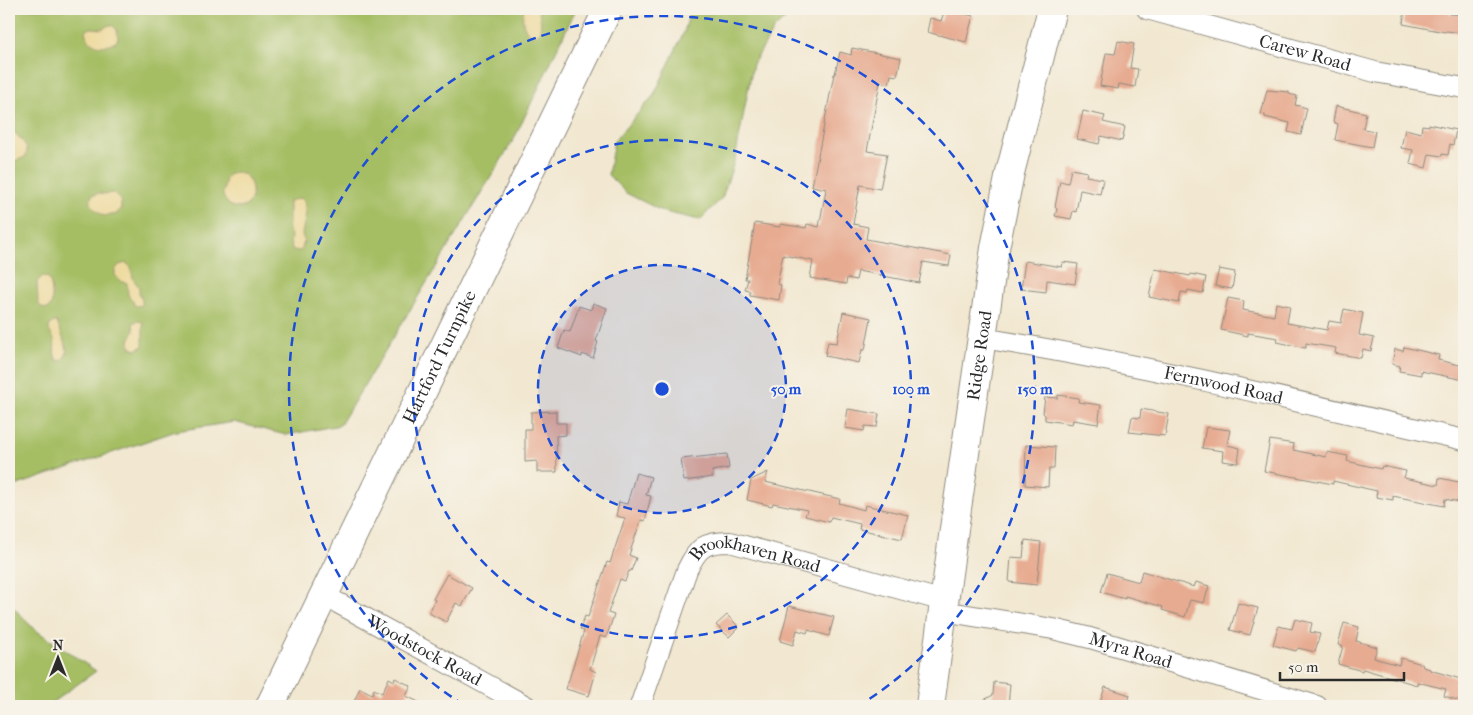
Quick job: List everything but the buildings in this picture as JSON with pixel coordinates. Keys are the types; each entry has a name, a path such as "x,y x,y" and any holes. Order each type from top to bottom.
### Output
{"main road":[{"name":"Hartford Turnpike","path":"270,706 608,9"},
{"name":"Ridge Road","path":"930,706 995,248 1013,162 1052,9"}],"street":[{"name":"Carew Road","path":"1147,9 1375,72 1464,88"},
{"name":"Fernwood Road","path":"982,338 1179,376 1464,440"},
{"name":"Brookhaven Road","path":"640,706 693,557 702,547 715,542 730,542 943,606"},
{"name":"Woodstock Road","path":"322,596 526,706"},
{"name":"Myra Road","path":"943,606 1090,638 1316,706"}],"green space":[{"path":"9,9 576,9 514,139 340,425 286,435 234,422 176,431 9,488"},
{"path":"691,9 796,9 774,29 753,64 735,159 722,198 700,220 664,212 626,193 608,175 614,141 654,95 684,32"},
{"path":"9,603 34,629 96,671 47,706 9,706"}],"sand":[{"path":"524,9 538,9 541,25 538,34 531,35 524,27"},
{"path":"112,25 117,30 118,38 116,42 102,46 94,44 87,37 86,30 91,28 102,29"},
{"path":"9,123 27,150 25,157 15,161 11,159 9,153"},
{"path":"237,172 247,177 251,183 252,191 247,205 238,208 229,204 223,195 227,177"},
{"path":"114,193 121,200 121,209 116,215 104,216 92,205 92,195"},
{"path":"301,198 304,201 306,213 302,234 304,241 300,251 293,250 288,228 289,201"},
{"path":"126,263 131,267 133,279 139,287 142,305 134,305 128,295 127,283 120,281 115,275 115,270 119,265"},
{"path":"43,276 48,277 52,291 51,306 47,309 42,308 38,303 37,282"},
{"path":"137,321 143,322 143,346 136,350 130,347 129,340 134,331 133,323"},
{"path":"57,322 67,350 61,361 57,360 54,352 54,340 49,331 50,325"}]}
